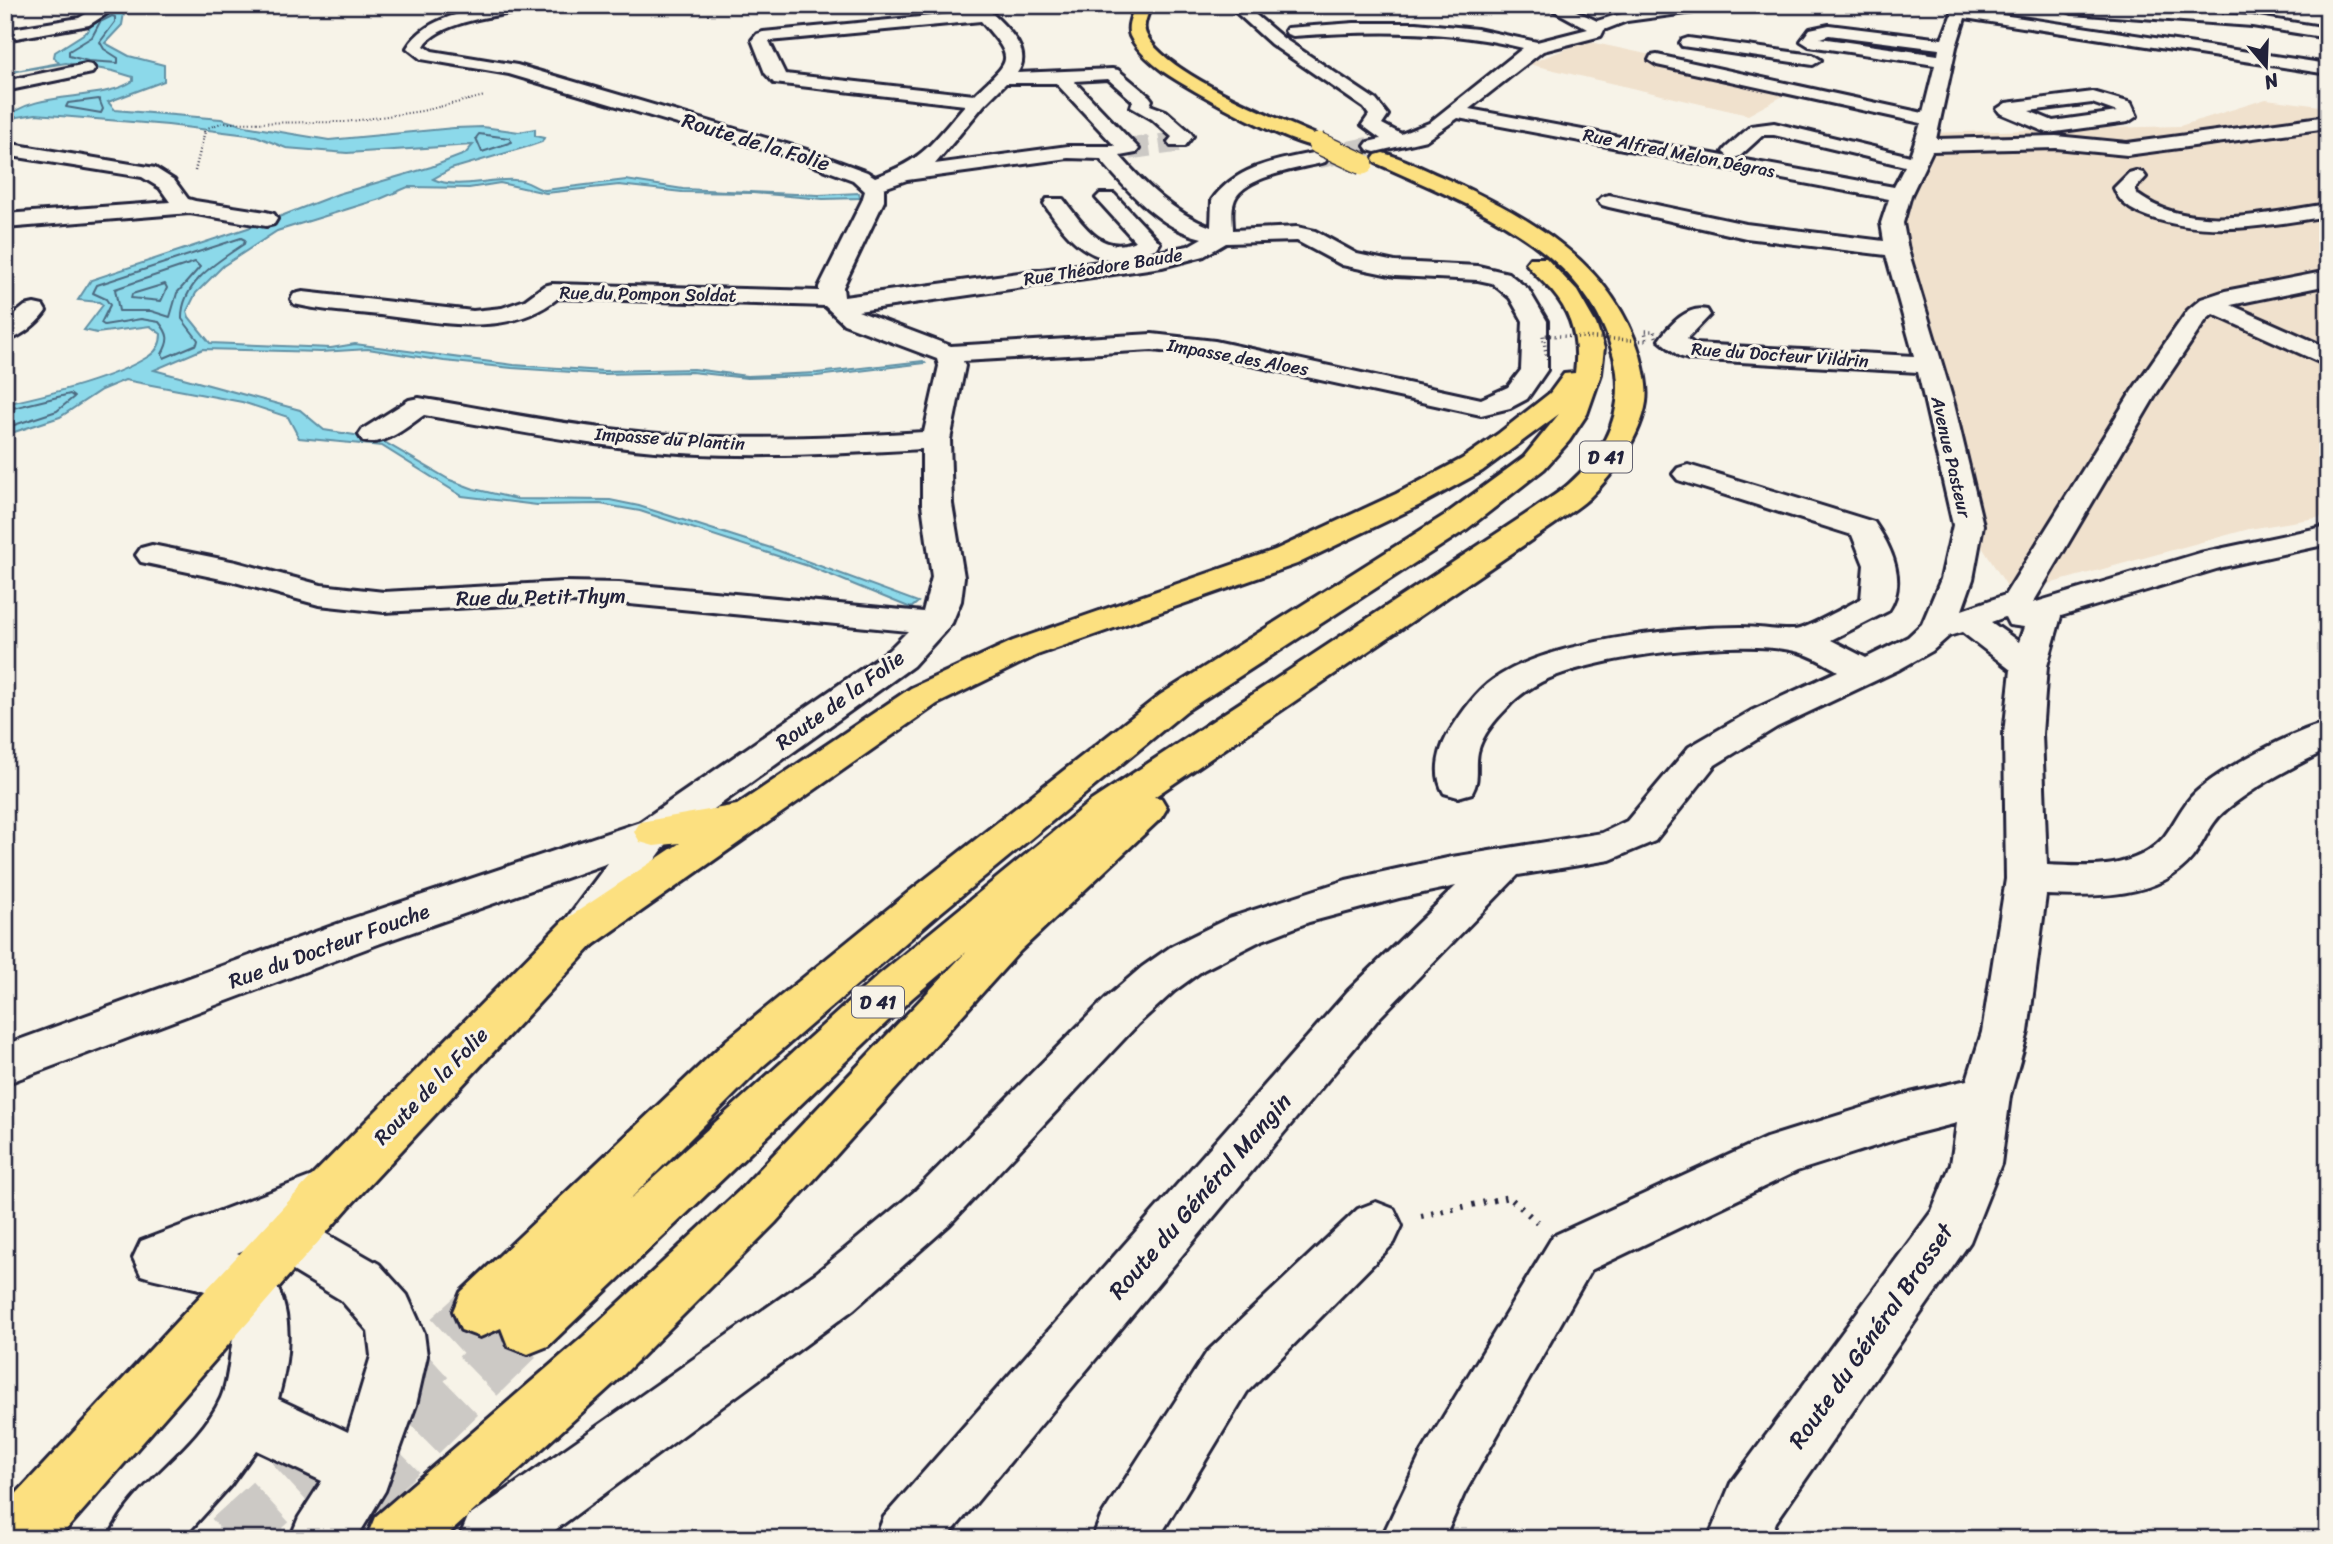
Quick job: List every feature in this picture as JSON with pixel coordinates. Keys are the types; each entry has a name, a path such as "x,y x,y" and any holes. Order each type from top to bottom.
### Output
{"main road":[{"name":"D 41","path":"480,1311 745,1053 925,902 1173,703 1456,523 1534,463 1559,435 1573,414 1588,374 1591,348 1584,324 1565,291 1517,245 1457,209 1380,152 1318,150 1208,91 1161,62 1139,37 1136,28 1144,5"},
{"name":"D 41","path":"528,1327 896,986 1105,811 1474,566 1582,488 1608,454 1627,422 1632,405 1633,383 1626,348 1602,298 1575,266 1545,242 1467,196 1380,152 1340,139 1227,87 1188,64 1165,41"},
{"path":"578,933 935,690 1025,648 1286,557 1407,500 1472,465 1560,399 1591,348"},
{"path":"397,1539 624,1336 757,1207 1005,939 1255,709"},
{"path":"654,832 724,822 756,811"},
{"name":"Route de la Folie","path":"17,1539 330,1192 578,933"}],"street":[{"path":"5,35 83,22 113,5"},
{"name":"Route de la Folie","path":"536,5 459,20 425,34 419,38 415,48 427,55 511,69 803,155 848,170 872,185"},
{"path":"1235,5 1277,41 1370,104 1379,115 1371,125 1380,152 1428,132 1537,47 1596,30 1624,17 1709,5"},
{"path":"1551,5 1596,30 1627,35"},
{"path":"2053,6 2252,21 2328,33"},
{"path":"1963,9 2328,69"},
{"name":"Avenue Pasteur","path":"1937,629 1958,579 1968,525 1940,404 1896,249 1892,223 1901,195 1921,155 1947,53 1963,9"},
{"path":"1375,10 1402,16 1428,29"},
{"path":"905,174 928,161 978,101 1012,68 1012,46 980,11 832,36 794,34 760,40 776,76 793,82 978,101"},
{"path":"783,14 794,34"},
{"path":"2252,21 2250,17 2286,17 2328,23"},
{"path":"1293,30 1428,29 1478,32 1537,47"},
{"path":"1829,30 1947,53 1809,41 1816,32 1829,30"},
{"path":"1676,41 1813,60"},
{"path":"1657,60 1931,120"},
{"path":"849,65 861,88"},
{"path":"5,86 86,69"},
{"path":"1004,78 1112,74 1143,100 1140,107 1159,115 1182,136 1178,142"},
{"path":"948,354 853,318 835,302 831,287 873,201 875,191 872,185 905,174 1068,152 1129,149 1060,78"},
{"path":"2008,142 2004,134 2052,127 2127,116 2127,111 2125,107 2093,97 2006,108 2052,127"},
{"name":"Rue Alfred Melon Dégras","path":"1456,112 1901,195"},
{"path":"1733,152 1758,130 1765,129 1870,150 1921,155 2008,142 2056,142 2127,149 2328,122"},
{"path":"5,149 148,172 167,184 181,203 190,207"},
{"path":"1107,152 1141,193 1194,229 1222,236 1223,200 1238,183 1318,150"},
{"path":"2136,177 2124,188 2130,200 2172,219 2199,224 2226,224 2328,210"},
{"path":"1107,198 1141,193"},
{"path":"1609,201 1746,231 1896,249"},
{"path":"5,221 190,207 265,219"},
{"name":"Impasse des Aloes","path":"948,354 1164,344 1215,349 1482,407 1494,406 1514,398 1532,372 1535,361 1531,337 1535,321 1513,286 1500,278 1478,273 1395,269 1350,260 1307,236 1297,234 1222,236"},
{"name":"Rue Théodore Baude","path":"835,302 1162,260 1196,251 1222,236"},
{"path":"490,1539 835,1291 932,1208 1122,1011 1176,965 1238,932 1283,914 1392,884 1610,846 1641,831 1702,756 1763,719 1920,644 1937,629 2017,602 2145,390 2197,316 2210,304 2233,296 2328,278"},
{"name":"Rue du Pompon Soldat","path":"303,299 473,318 514,312 534,305 552,291 835,302"},
{"path":"2210,304 2328,358"},
{"path":"5,334 34,311"},
{"name":"Rue du Docteur Vildrin","path":"1698,315 1672,340 1688,351 1927,365"},
{"name":"Route de la Folie","path":"578,933 654,832 901,657 935,623 944,601 948,576 936,504 936,440 952,366 948,354"},
{"name":"Impasse du Plantin","path":"373,435 418,406 620,439 770,445 852,445 936,440"},
{"path":"1688,474 1863,529 1875,546 1883,584 1876,604 1801,642"},
{"path":"1937,629 1977,628 2046,610 2168,571 2261,547 2328,535"},
{"name":"Rue du Petit Thym","path":"152,555 236,572 320,595 384,602 564,592 619,593 935,623"},
{"name":"Route du Général Brosset","path":"1739,1539 1752,1504 1952,1225 1976,1164 1986,1097 2005,1032 2027,878 2023,734 2029,666 2046,610"},
{"path":"1977,628 2029,666"},
{"path":"1458,784 1459,750 1481,714 1507,686 1547,667 1657,643 1755,635 1801,642 1833,653 1865,672"},
{"path":"2027,878 2097,881 2143,872 2173,853 2192,831 2209,802 2247,775 2328,734"},
{"name":"Rue du Docteur Fouche","path":"5,1065 366,930 654,832"},
{"name":"Route du Général Mangin","path":"906,1539 1364,1004 1505,863"},
{"path":"1412,1539 1443,1473 1572,1254 1784,1153 1910,1114 1986,1097"},
{"path":"139,1539 221,1451 245,1413 257,1365 261,1329 256,1304 245,1285 231,1276 160,1258 330,1192"},
{"path":"1123,1539 1227,1372 1376,1226"},
{"path":"287,1239 360,1282 388,1314 396,1333 399,1356 387,1405 364,1469 321,1539"},
{"path":"245,1413 364,1469"}],"path":[{"path":"167,184 194,175 205,129 221,123 346,122 422,111 464,99 495,95"},
{"path":"1546,359 1543,335 1647,341 1645,331 1654,331 1657,339"},
{"path":"1376,1226 1509,1197"}],"shaded area":[{"path":"1586,41 1651,55 1645,59 1792,91 1748,115 1528,64"},
{"path":"2266,99 2328,107 2328,516 2249,529 2012,594 1968,525 1896,248 1928,133 2180,126"}],"water":[{"path":"117,5 135,5 124,13 122,25 105,43 129,56 164,65 164,81 108,102 115,110 221,119 245,126 329,140 483,127 519,132 535,129 535,136 544,138 542,142 451,169 433,179 452,184 515,180 545,190 626,180 683,189 819,195 859,193 860,198 823,199 753,193 682,192 619,185 546,193 500,183 469,188 408,187 380,199 277,231 223,266 196,293 187,311 210,343 331,348 355,344 514,365 604,371 694,369 747,376 817,373 923,361 925,363 817,376 747,378 691,372 602,374 512,368 368,349 321,352 203,349 154,370 300,410 324,430 379,439 450,480 474,489 517,499 610,500 639,506 771,548 918,602 911,608 811,567 640,511 600,504 537,505 462,496 382,446 299,438 288,417 242,402 125,380 101,390 60,417 5,435 5,404 99,379 134,364 152,354 158,347 161,334 150,326 97,333 84,330 103,305 99,302 78,300 91,280 263,223 338,194 431,167 465,154 473,145 347,153 286,148 256,136 168,125 36,114 5,119 33,104 103,92 133,81 133,77 113,71 66,63 5,73 59,63 54,57 55,52 88,31 94,16"}],"tunnel":[{"path":"1129,149 1178,142"},
{"path":"1318,158 1375,146"},
{"path":"389,1394 480,1311"},
{"path":"361,1491 528,1327"},
{"path":"230,1539 342,1437"}]}
